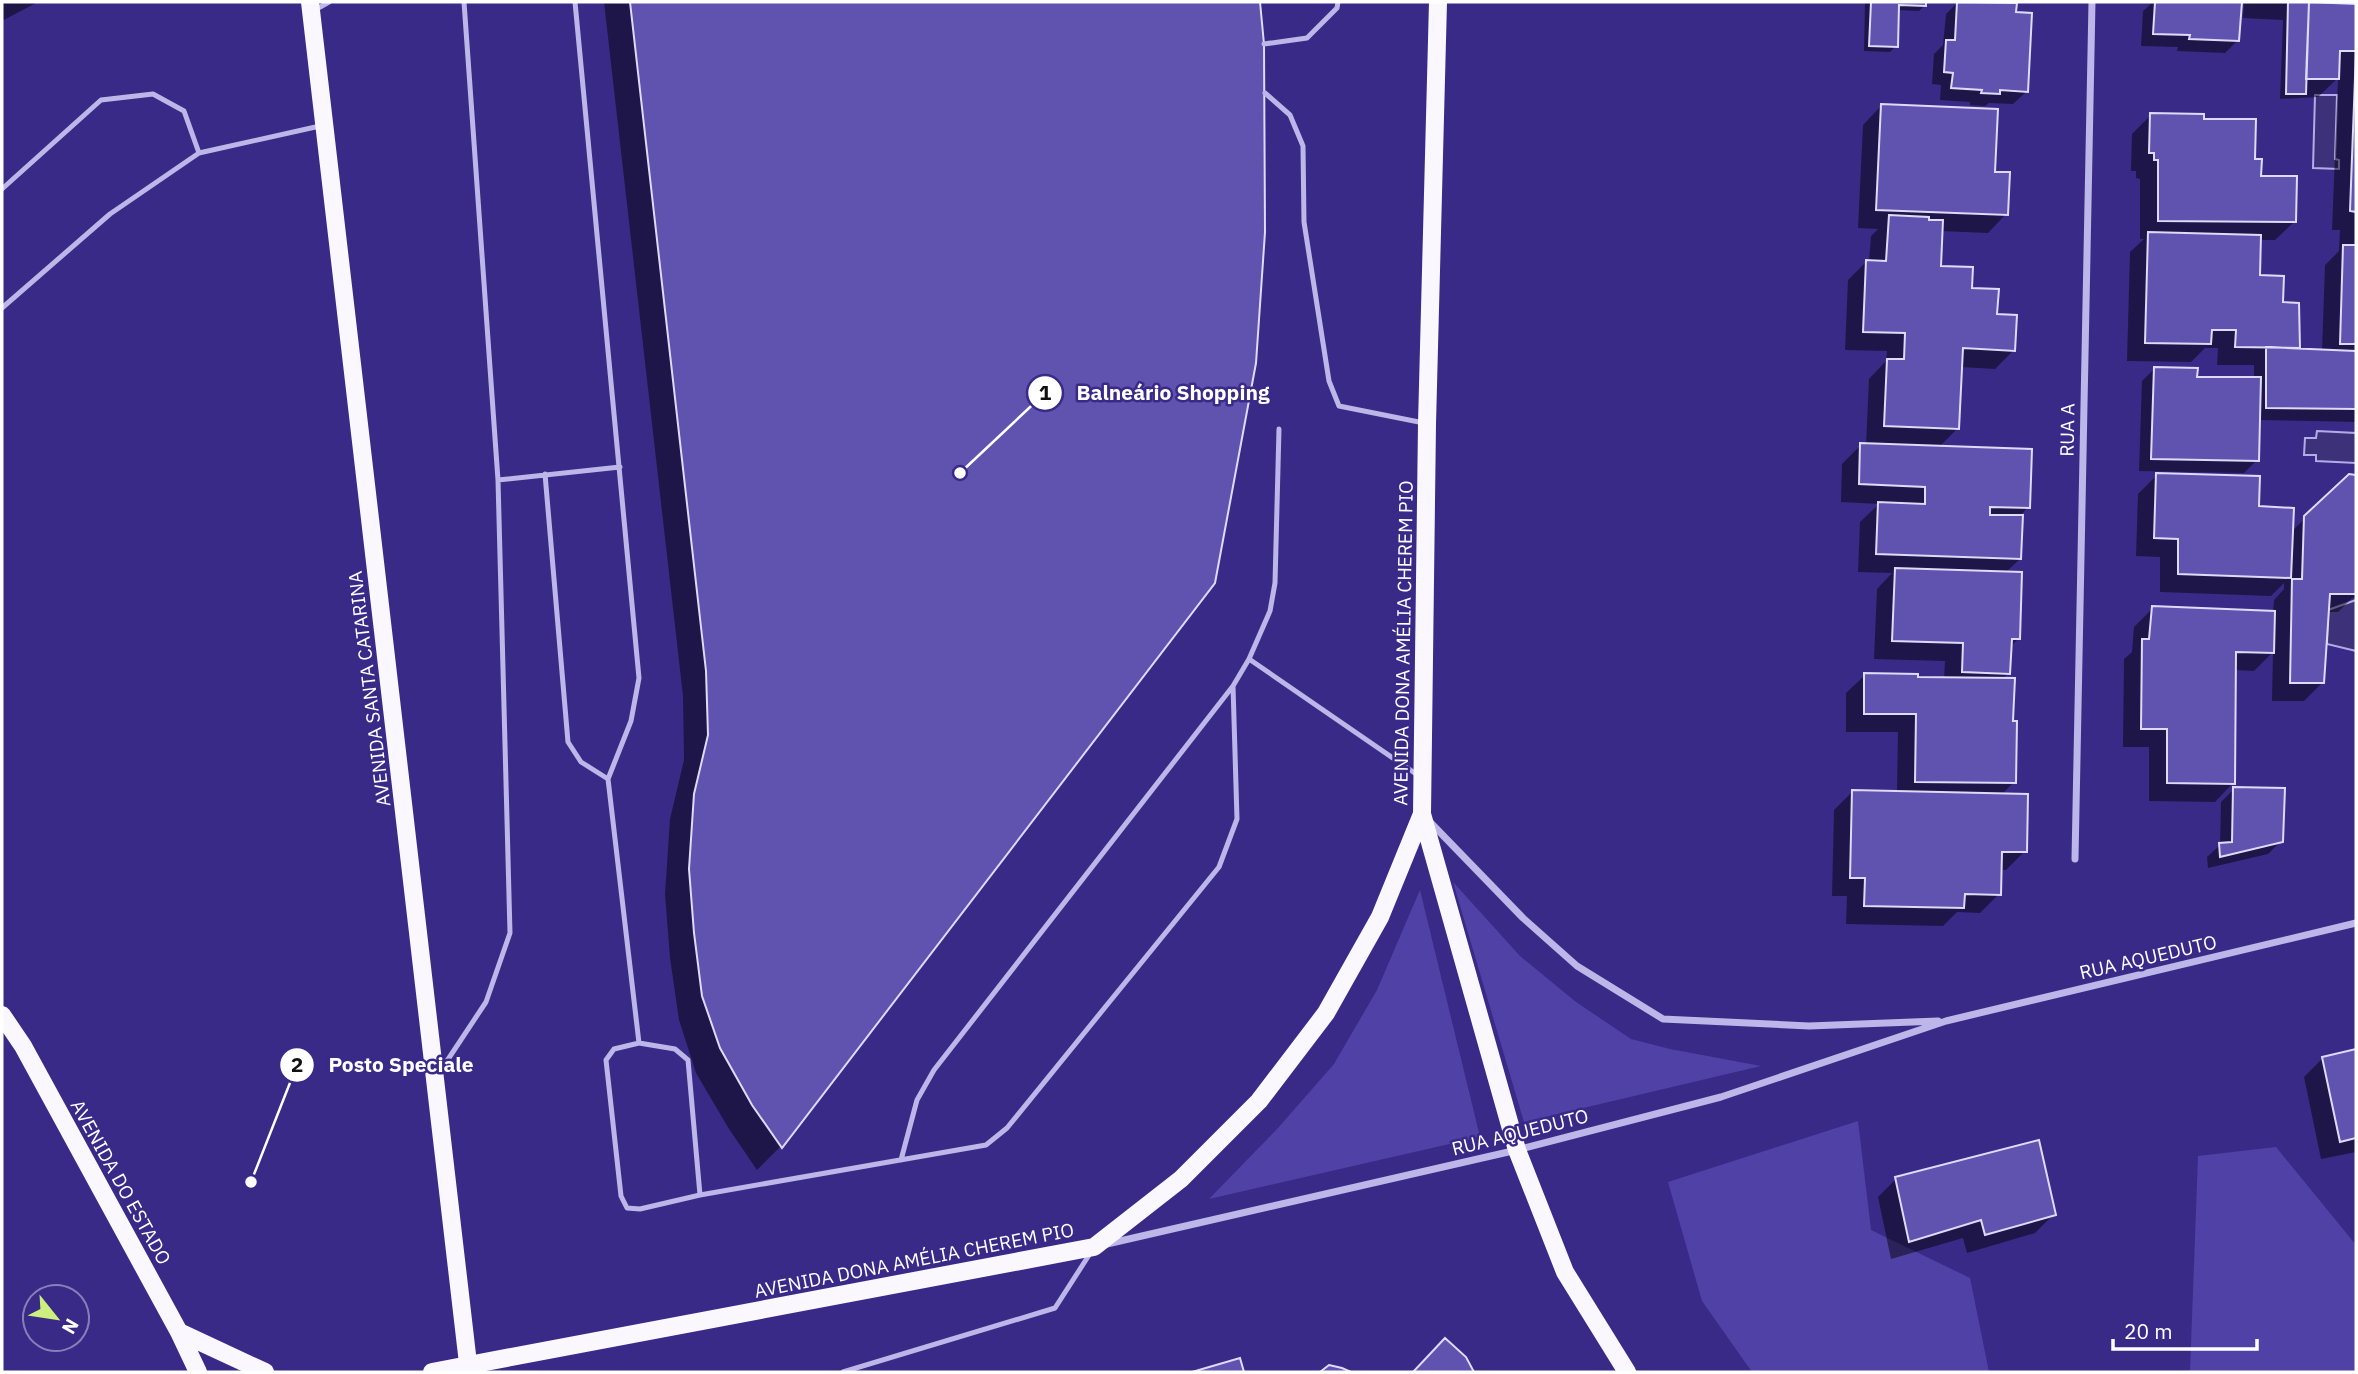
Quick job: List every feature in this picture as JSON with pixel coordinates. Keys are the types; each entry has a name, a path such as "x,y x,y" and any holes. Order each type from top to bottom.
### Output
{"main road":[{"name":"AVENIDA DONA AMÉLIA CHEREM PIO","path":"432,1372 468,1370 1094,1247 1181,1180 1259,1101 1326,1013 1380,917 1422,814 1427,424 1438,2"},
{"name":"AVENIDA SANTA CATARINA","path":"311,7 468,1370"},
{"path":"1422,814 1517,1150 1565,1272 1627,1372"},
{"name":"AVENIDA DO ESTADO","path":"2,1015 23,1046 179,1332 198,1372"},
{"path":"179,1332 186,1372"},
{"path":"179,1332 265,1372"}],"street":[{"name":"RUA A","path":"2074,859 2092,2"},
{"name":"RUA AQUEDUTO","path":"1422,814 1523,918 1577,966 1663,1019 1809,1026 1946,1021"},
{"name":"RUA AQUEDUTO","path":"1094,1247 1517,1150 1721,1097 1946,1021 2356,923"}],"lane":[{"path":"311,7 329,2"},
{"path":"436,1079 486,1002 510,933 498,480 464,2"},
{"path":"575,2 639,678 631,721 608,779 639,1043"},
{"path":"1264,44 1307,38 1337,8 1338,2"},
{"path":"1265,93 1290,115 1303,146 1304,222 1329,381 1339,407 1427,424"},
{"path":"2,189 101,100 153,94 184,111 199,153"},
{"path":"2,307 110,214 199,153 325,125"},
{"path":"901,1160 917,1100 934,1070 1233,686 1249,659 1270,611 1275,583 1279,429"},
{"path":"498,480 620,467"},
{"path":"545,474 568,742 581,762 608,779"},
{"path":"1249,659 1423,779"},
{"path":"701,1195 688,1060 675,1049 639,1043 614,1049 606,1060 621,1196 627,1208 640,1209 701,1195 986,1145 1007,1128 1219,867 1237,819 1233,686"},
{"path":"844,1372 1055,1308 1094,1247"}],"shaded area":[{"path":"2315,95 2337,95 2335,159 2339,160 2339,169 2313,168"},
{"path":"2317,431 2356,433 2356,463 2316,461 2316,455 2304,455 2305,438 2316,438"},
{"path":"2356,600 2356,651 2327,644 2328,610"},
{"path":"1453,882 1520,956 1576,1002 1631,1039 1761,1066 1524,1122"},
{"path":"1420,890 1480,1137 1209,1199 1278,1128 1334,1064 1377,990"},
{"path":"1858,1121 1871,1230 1970,1278 1989,1372 1752,1372 1702,1301 1668,1182"},
{"path":"2276,1147 2356,1245 2356,1372 2190,1372 2198,1156"}],"building":[{"path":"630,2 1260,2 1264,44 1265,232 1256,363 1215,583 782,1148 752,1105 720,1048 702,996 689,869 694,794 708,735 706,671"},
{"path":"1871,2 1926,2 1926,6 1899,5 1898,47 1869,46"},
{"path":"1957,2 2017,3 2016,12 2032,13 2028,92 2000,90 2000,94 1951,88 1953,73 1944,72 1946,40 1955,40"},
{"path":"2155,2 2242,2 2239,41 2153,34"},
{"path":"2288,2 2309,2 2306,94 2286,94"},
{"path":"2309,2 2356,4 2356,51 2340,51 2339,79 2306,79"},
{"path":"2356,51 2356,212 2350,211"},
{"path":"1881,104 1998,109 1995,172 2010,172 2008,215 1876,210"},
{"path":"2150,113 2204,114 2204,119 2256,119 2255,159 2262,159 2261,176 2297,176 2296,222 2158,221 2158,160 2154,160 2154,153 2149,153"},
{"path":"1889,215 1943,220 1941,266 1973,267 1972,288 1999,289 1997,314 2017,315 2015,351 1963,348 1959,429 1884,426 1887,359 1904,359 1905,333 1863,332 1866,260 1886,261"},
{"path":"2148,232 2261,235 2260,275 2284,276 2283,302 2299,303 2300,348 2235,347 2236,330 2212,330 2211,344 2145,343"},
{"path":"2343,245 2356,245 2356,344 2340,344"},
{"path":"2266,347 2356,351 2356,409 2266,408"},
{"path":"2154,367 2198,368 2197,377 2261,377 2259,461 2151,459"},
{"path":"1860,443 2032,449 2030,508 1990,507 1990,515 2023,515 2021,559 1876,554 1878,502 1925,504 1925,487 1859,484"},
{"path":"2156,473 2260,476 2259,506 2294,508 2291,578 2178,574 2178,539 2154,538"},
{"path":"2349,474 2356,475 2356,594 2330,594 2324,683 2290,683 2292,579 2302,579 2304,516"},
{"path":"1895,568 2022,572 2020,639 2012,639 2010,674 1962,672 1963,643 1892,641"},
{"path":"2152,606 2275,611 2274,653 2236,652 2235,784 2167,783 2167,729 2141,729 2142,639 2149,639"},
{"path":"1864,673 1918,674 1918,677 2015,678 2013,721 2017,721 2016,783 1915,782 1916,714 1864,714"},
{"path":"2233,787 2285,788 2283,842 2220,857 2219,843 2232,842"},
{"path":"1852,790 2028,794 2027,852 2002,852 2001,895 1965,894 1964,908 1864,906 1865,878 1850,878"},
{"path":"2356,1049 2356,1138 2340,1142 2322,1057"},
{"path":"2039,1140 2056,1215 1985,1235 1981,1220 1909,1242 1895,1177"},
{"path":"1445,1338 1466,1357 1474,1372 1413,1372"},
{"path":"1240,1358 1244,1372 1192,1372"},
{"path":"1329,1365 1342,1368 1351,1372 1320,1372"}],"place":[{"name":"Balneário Shopping","path":"960,473"},
{"name":"Posto Speciale","path":"251,1182"}]}
